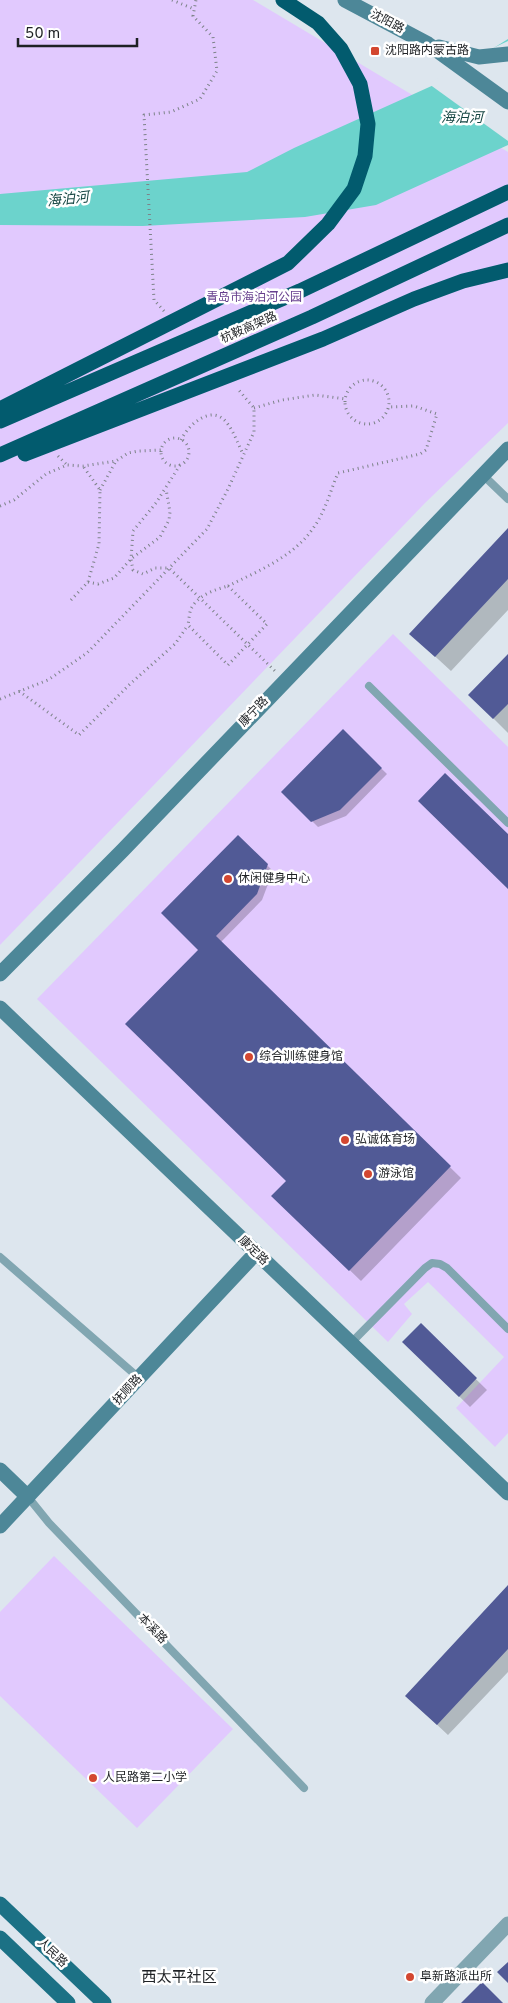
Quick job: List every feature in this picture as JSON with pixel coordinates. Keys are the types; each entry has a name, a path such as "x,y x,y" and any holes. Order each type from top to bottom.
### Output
{"highway":[{"path":"0,409 288,262 328,224 354,189 365,156 368,124 360,84 341,49 318,23 283,0"},
{"name":"杭鞍高架路","path":"0,421 300,291 508,192"},
{"name":"杭鞍高架路","path":"0,454 312,317 508,225"},
{"path":"0,464 323,340 414,299 463,281 508,270"}],"main road":[{"name":"人民路","path":"0,1904 104,2003"},
{"name":"人民路","path":"0,1938 68,2003"}],"street":[{"name":"沈阳路","path":"345,0 428,44"},
{"path":"428,44 479,57 508,54"},
{"path":"428,44 508,102"},
{"name":"康宁路","path":"0,974 123,850 284,680 508,449"},
{"name":"康定路","path":"0,1008 508,1493"},
{"name":"抚顺路","path":"0,1526 256,1253"},
{"name":"本溪路","path":"0,1470 28,1497"},
{"path":"432,2003 508,1924"}],"lane":[{"path":"483,474 508,499"},
{"path":"369,686 508,823"},
{"path":"0,1257 139,1378"},
{"path":"350,1344 432,1263 440,1264 447,1268 508,1329"},
{"name":"本溪路","path":"28,1497 50,1523 304,1788"}],"path":[{"path":"172,0 194,9"},
{"path":"150,232 144,115 171,112 200,99 217,71 213,37 193,16 196,0"},
{"path":"371,381 378,383 387,393 389,407 381,419 375,423 360,423 349,414 346,399 352,387 357,383 371,381"},
{"path":"254,408 282,400 315,395 346,399"},
{"path":"19,691 79,735 130,684 175,644 188,625 191,608 208,591 228,586 271,565 299,545 316,523 338,473 420,454 426,450 437,414 414,406 389,407"},
{"path":"181,440 184,433 196,421 210,416 218,416 228,423 243,455"},
{"path":"180,465 176,466 167,463 162,455 161,450 168,440 181,440 185,442 189,450 187,459 180,465 156,503 133,531 133,570 139,574 147,573 155,568 169,568 284,680"},
{"path":"0,506 14,500 46,474 67,465 83,466 116,461 128,453 161,450"},
{"path":"71,600 88,582 99,544 100,490 116,461"},
{"path":"83,466 100,490"},
{"path":"88,582 98,584 106,582 160,537 170,512 166,488"},
{"path":"0,699 48,680 87,653 169,568"},
{"path":"188,625 228,665 267,624 228,586"}],"green space":[{"name":"青岛市海泊河公园","path":"0,0 253,0 508,152 508,423 425,503 0,945"},
{"name":"弘诚体育场","path":"393,634 508,747 508,1433 495,1447 456,1408 504,1357 428,1282 404,1304 412,1314 388,1342 37,999"},
{"name":"人民路第二小学","path":"54,1556 233,1729 137,1828 0,1696 0,1612"}],"water":[{"name":"海泊河","path":"508,39 508,145 376,205 305,217 143,226 0,225 0,194 247,172 294,148 436,84"}],"pier":[{"path":"508,41 508,141 429,84 476,56"}],"building":[{"path":"508,528 508,579 435,657 409,634"},
{"path":"508,654 508,704 493,719 468,695"},
{"path":"343,729 382,768 340,810 311,822 281,792"},
{"path":"445,773 508,834 508,889 418,801"},
{"path":"238,835 268,864 257,894 216,936 451,1166 349,1271 271,1196 286,1181 125,1024 198,950 161,913"},
{"path":"421,1323 477,1378 459,1397 402,1342"},
{"path":"508,1585 508,1649 437,1725 405,1696"},
{"path":"508,1962 508,1983 497,1972"},
{"path":"482,1982 503,2003 461,2003"}],"place":[{"name":"沈阳路内蒙古路","path":"375,51"},
{"name":"休闲健身中心","path":"228,879"},
{"name":"综合训练健身馆","path":"249,1057"},
{"name":"弘诚体育场","path":"345,1140"},
{"name":"游泳馆","path":"368,1174"},
{"name":"人民路第二小学","path":"93,1778"},
{"name":"阜新路派出所","path":"410,1977"}],"district":[{"name":"西太平社区","path":"179,1978"}]}
